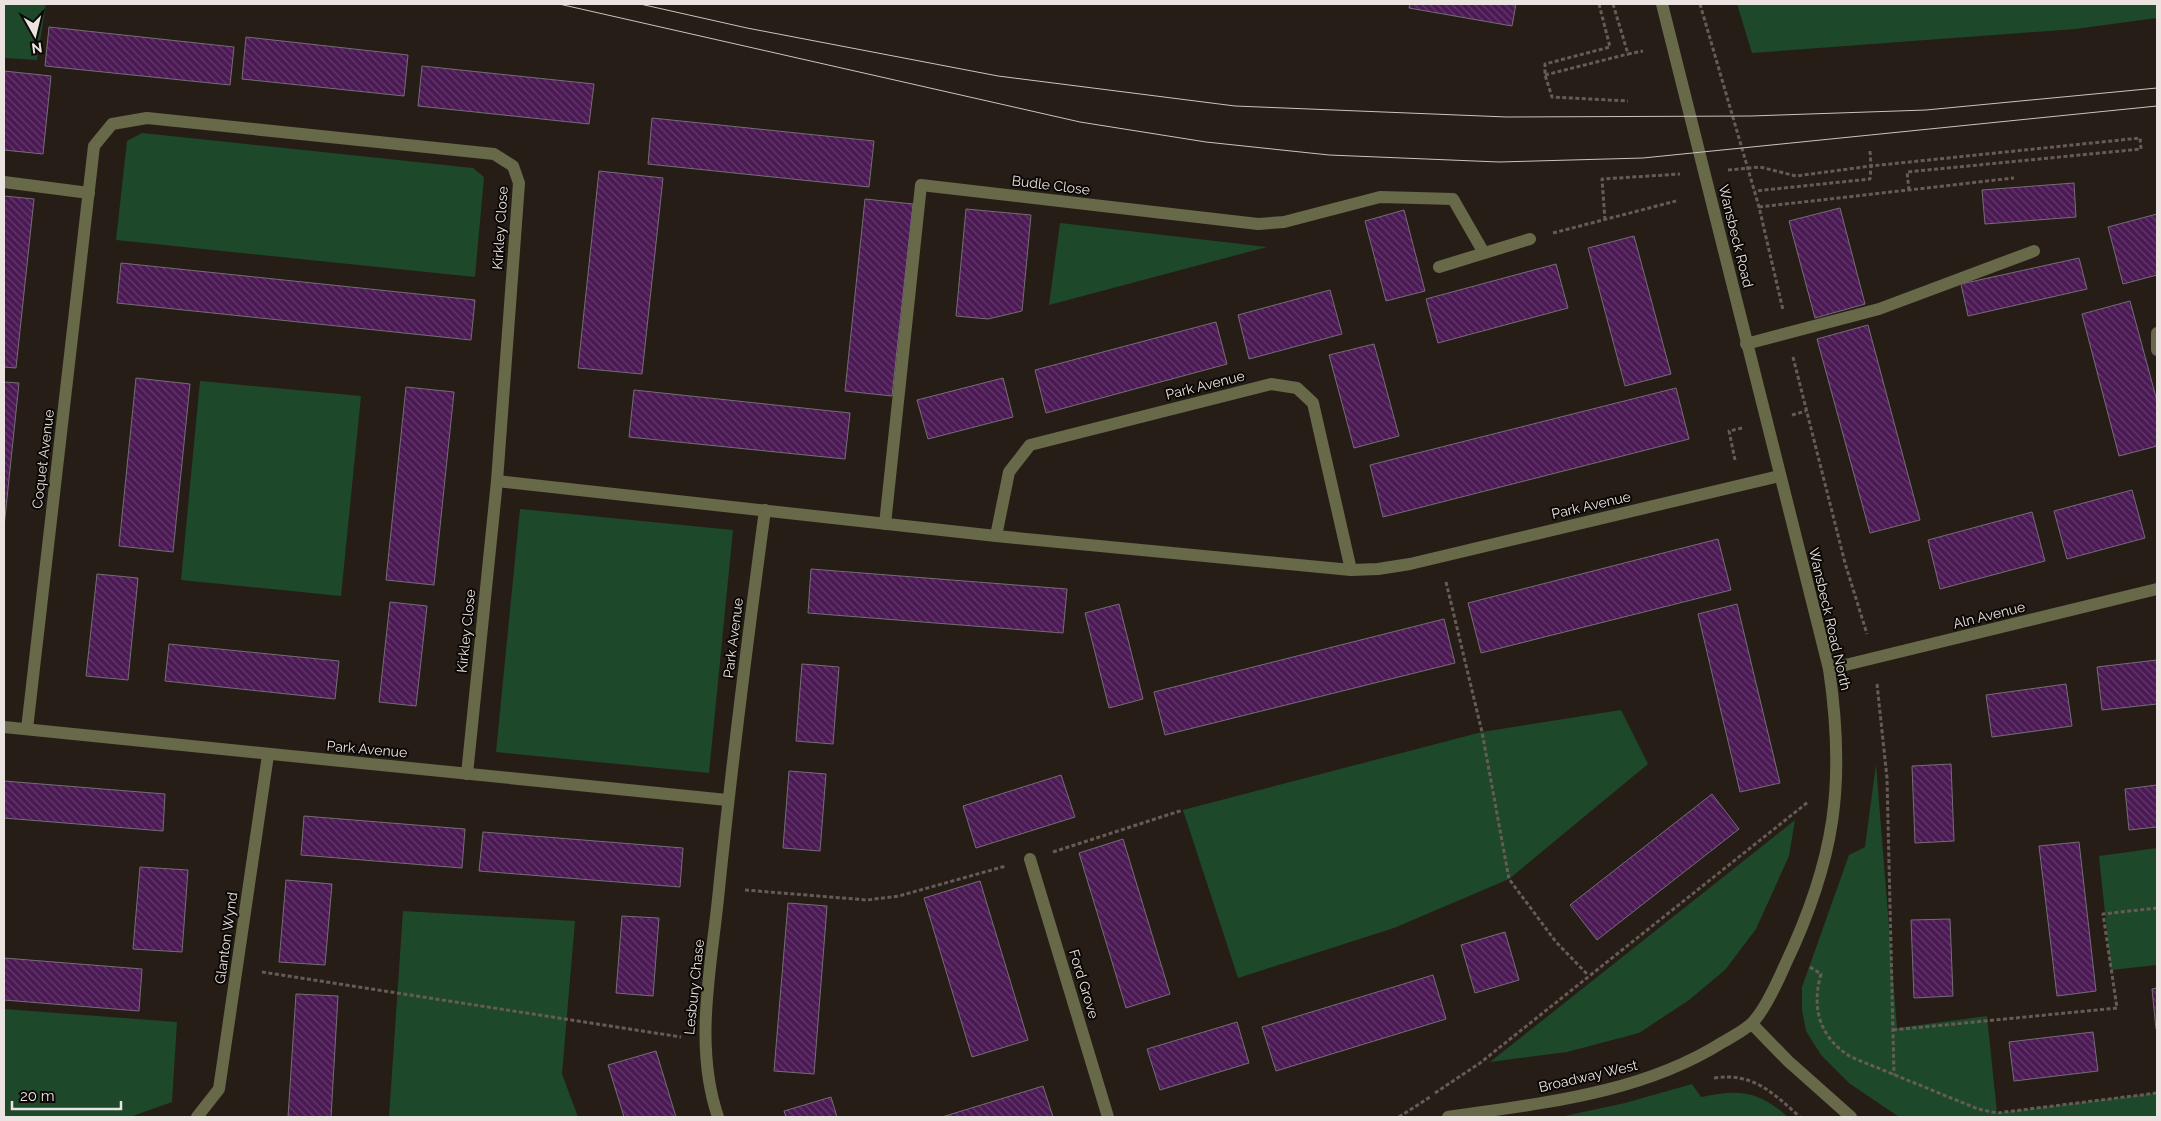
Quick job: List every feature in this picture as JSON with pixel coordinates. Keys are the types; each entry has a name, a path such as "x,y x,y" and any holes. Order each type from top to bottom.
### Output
{"street":[{"name":"Wansbeck Road","path":"1662,4 1779,476"},
{"name":"Kirkley Close","path":"89,193 94,146 112,124 147,118 494,154 513,166 520,183 497,481 467,774"},
{"path":"4,182 89,193"},
{"name":"Budle Close","path":"885,524 921,185 1258,224 1284,222 1380,196 1453,199 1484,253"},
{"name":"Coquet Avenue","path":"28,729 89,193"},
{"path":"1439,267 1530,239"},
{"path":"1746,344 1879,309 2034,252"},
{"path":"2157,333 2157,350"},
{"name":"Park Avenue","path":"996,536 1009,472 1030,446 1271,384 1297,388 1313,403 1351,570"},
{"name":"Park Avenue","path":"497,481 996,536 1351,570 1378,569 1440,557 1779,476"},
{"name":"Wansbeck Road North","path":"1752,1024 1775,987 1790,956 1815,894 1828,850 1838,780 1835,711 1829,669 1779,476"},
{"name":"Park Avenue","path":"719,888 727,800 764,510"},
{"name":"Aln Avenue","path":"1829,669 2157,588"},
{"name":"Park Avenue","path":"4,727 727,800"},
{"name":"Glanton Wynd","path":"197,1117 219,1089 268,755"},
{"name":"Ford Grove","path":"1030,859 1108,1117"},
{"name":"Lesbury Chase","path":"718,1117 710,1096 704,1041 719,888"},
{"path":"1752,1024 1788,1061 1851,1117"},
{"name":"Broadway West","path":"1448,1117 1535,1104 1628,1084 1692,1059 1752,1024"}],"path":[{"path":"1599,4 1610,47 1545,64 1552,97 1628,101"},
{"path":"1613,4 1628,54"},
{"path":"1700,4 1755,191 1806,411 1845,563 1874,659 1887,778 1894,1075"},
{"path":"1546,75 1643,51"},
{"path":"1760,167 1796,176 1871,166 2140,138 2141,149 1908,172 1909,190"},
{"path":"1755,191 1870,179 1870,151"},
{"path":"1605,220 1602,179 1650,177"},
{"path":"1759,207 2014,178"},
{"path":"1530,239 1676,201"},
{"path":"1440,557 1482,732 1509,879 1556,942 1588,976"},
{"path":"1400,1117 1480,1063 1838,780"},
{"path":"719,888 867,900 899,896 1030,859 1183,810"},
{"path":"1893,1030 2117,1008 2103,914 2157,908"},
{"path":"1790,956 1821,974 1816,998 1818,1012 1829,1040 1836,1048 1850,1057 1978,1109 1997,1113 2157,1093"},
{"path":"237,968 704,1041"},
{"path":"1692,1059 1709,1078 1736,1078 1752,1081 1770,1090 1800,1117"}],"green space":[{"path":"4,4 46,4 37,60 4,58"},
{"path":"1737,4 2157,4 2157,18 2075,29 1752,53"},
{"path":"142,133 473,168 484,177 475,277 116,240 127,141"},
{"path":"1060,223 1267,247 1049,305"},
{"path":"200,381 361,396 341,596 181,580"},
{"path":"520,509 733,530 709,773 496,752"},
{"path":"1621,710 1648,764 1509,879 1394,928 1238,978 1183,810 1482,732"},
{"path":"1876,764 1897,1028 1987,1016 1997,1113 2157,1093 2157,1117 1899,1117 1849,1083 1821,1055 1806,1031 1802,1010 1802,987 1849,855 1865,847"},
{"path":"1795,820 1789,856 1756,929 1725,970 1689,1000 1639,1033 1567,1052 1490,1062"},
{"path":"2157,848 2157,965 2111,970 2099,856"},
{"path":"403,911 575,921 562,1074 578,1117 389,1117"},
{"path":"4,1009 177,1022 172,1102 130,1117 4,1117"},
{"path":"1692,1084 1701,1097 1726,1093 1748,1094 1767,1101 1788,1117 1560,1117 1625,1103"}],"building":[{"path":"1410,4 1516,4 1512,26 1409,8"},
{"path":"49,27 234,47 230,85 45,66"},
{"path":"246,37 408,55 404,96 242,79"},
{"path":"422,66 594,84 589,124 418,106"},
{"path":"4,71 51,76 43,154 4,150"},
{"path":"652,118 874,141 869,187 648,164"},
{"path":"599,171 663,178 642,374 578,368"},
{"path":"2074,183 2076,217 1985,224 1982,190"},
{"path":"4,196 34,199 16,368 4,367"},
{"path":"865,199 913,204 892,396 845,391"},
{"path":"1840,208 1865,304 1815,318 1789,221"},
{"path":"966,209 1031,215 1022,311 988,319 956,316"},
{"path":"1404,210 1425,291 1386,301 1365,221"},
{"path":"2157,214 2157,275 2123,284 2108,227"},
{"path":"1634,236 1671,374 1625,386 1588,248"},
{"path":"2079,258 2087,289 1968,316 1961,284"},
{"path":"121,263 475,300 471,340 117,303"},
{"path":"1556,264 1568,308 1438,343 1426,299"},
{"path":"1330,290 1342,334 1249,359 1238,315"},
{"path":"2130,301 2157,401 2157,446 2119,456 2082,314"},
{"path":"1216,322 1227,364 1046,413 1035,370"},
{"path":"1868,325 1920,520 1870,533 1817,339"},
{"path":"1374,344 1399,436 1354,448 1329,355"},
{"path":"136,378 190,384 173,552 119,546"},
{"path":"1003,378 1013,417 928,439 917,400"},
{"path":"4,382 19,383 4,527"},
{"path":"406,387 454,392 434,585 386,580"},
{"path":"1676,388 1689,439 1383,517 1370,465"},
{"path":"634,390 850,413 845,459 629,437"},
{"path":"2132,490 2145,538 2067,559 2054,511"},
{"path":"2032,512 2045,561 1940,589 1928,540"},
{"path":"1718,539 1731,590 1481,653 1468,603"},
{"path":"811,569 1067,589 1063,633 808,613"},
{"path":"97,574 138,578 128,680 86,676"},
{"path":"390,602 427,606 416,706 379,702"},
{"path":"1119,604 1143,699 1109,708 1085,613"},
{"path":"1737,604 1780,783 1740,792 1698,614"},
{"path":"1444,619 1455,663 1165,735 1154,692"},
{"path":"169,644 339,661 335,699 165,681"},
{"path":"2157,660 2157,704 2102,710 2097,667"},
{"path":"802,664 839,667 833,744 796,741"},
{"path":"2066,684 2072,726 1992,737 1986,695"},
{"path":"1951,764 1954,841 1915,843 1912,766"},
{"path":"789,771 826,774 820,851 783,848"},
{"path":"1061,775 1075,817 976,848 963,806"},
{"path":"4,781 165,794 163,831 4,818"},
{"path":"2157,785 2157,827 2129,830 2125,789"},
{"path":"1712,794 1739,829 1597,940 1570,905"},
{"path":"304,816 465,829 462,868 301,855"},
{"path":"483,832 683,848 680,887 479,871"},
{"path":"1123,839 1170,994 1126,1008 1079,853"},
{"path":"2079,842 2096,991 2057,996 2039,846"},
{"path":"140,867 188,870 182,952 133,949"},
{"path":"286,880 332,884 325,965 279,962"},
{"path":"980,881 1028,1040 972,1057 924,898"},
{"path":"788,903 827,906 814,1074 774,1071"},
{"path":"622,916 659,918 653,996 616,993"},
{"path":"1950,919 1953,996 1914,998 1911,920"},
{"path":"1505,932 1519,980 1475,993 1461,945"},
{"path":"4,958 142,969 139,1011 4,1000"},
{"path":"1433,975 1446,1019 1276,1071 1262,1027"},
{"path":"2157,988 2157,1029 2156,1029 2152,989"},
{"path":"296,994 338,996 331,1117 288,1117"},
{"path":"1237,1022 1249,1063 1160,1090 1147,1049"},
{"path":"2093,1032 2098,1071 2014,1081 2009,1042"},
{"path":"656,1051 676,1117 624,1117 608,1065"},
{"path":"1043,1086 1053,1117 942,1117"},
{"path":"831,1097 837,1117 786,1117 784,1111"}],"tram line":[{"path":"559,4 1080,122 1206,142 1329,155 1499,162 1643,158 2157,106"},
{"path":"640,4 747,28 998,76 1235,106 1507,117 1751,116 1926,110 2157,88"}]}
